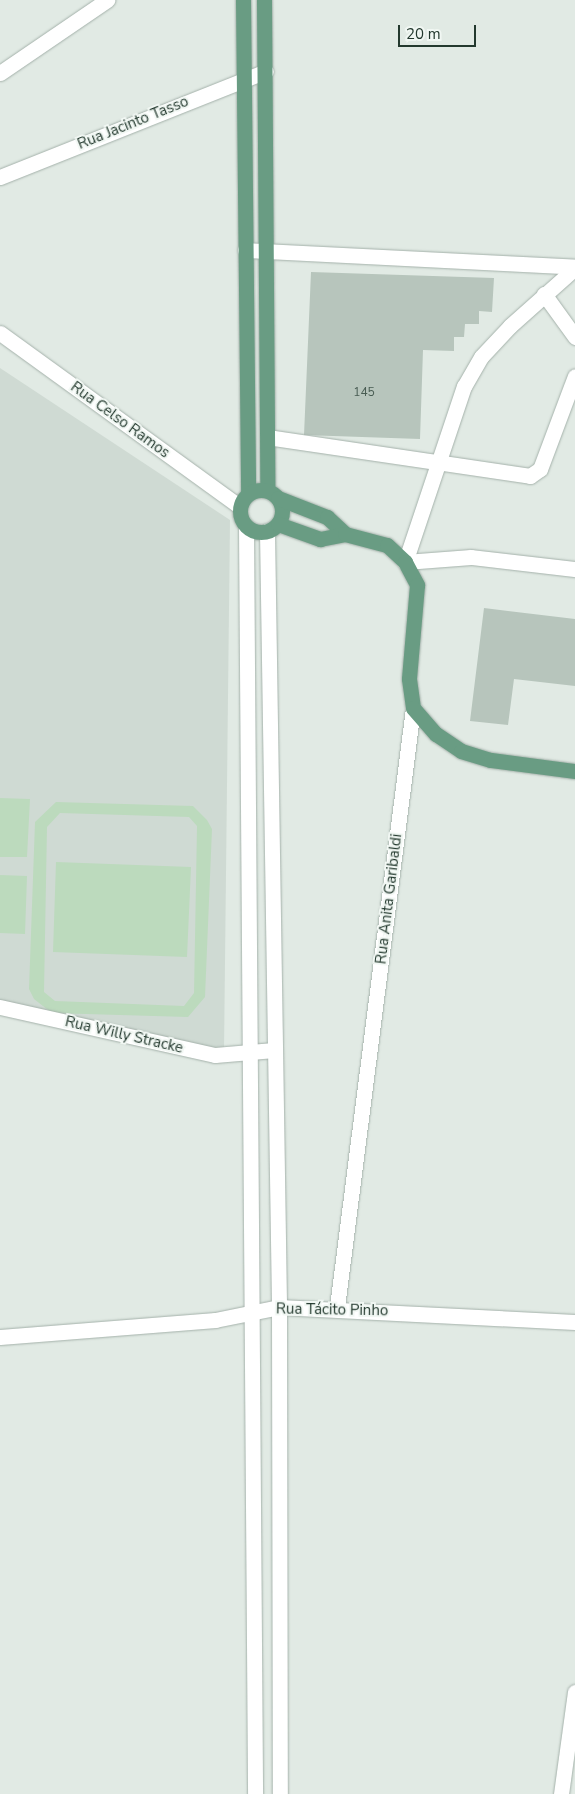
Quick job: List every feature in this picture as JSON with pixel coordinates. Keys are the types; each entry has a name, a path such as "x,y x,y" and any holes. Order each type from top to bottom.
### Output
{"main road":[{"path":"243,0 248,493 240,507 246,526 272,528 282,506 273,494 267,437 266,71 264,0"},
{"path":"248,493 273,494"},
{"name":"Rua Anita Garibaldi","path":"273,494 327,517 345,534"},
{"name":"Rua Anita Garibaldi","path":"272,528 320,538 345,534 387,545 405,562 417,585 409,679 414,708"},
{"path":"414,708 436,734 461,751 491,760 575,771"}],"street":[{"path":"0,72 107,0"},
{"name":"Rua Jacinto Tasso","path":"0,177 243,78 266,71"},
{"path":"245,250 575,268"},
{"path":"575,268 544,294 481,357 453,411 405,562 471,557 575,570"},
{"path":"544,294 575,337"},
{"name":"Rua Celso Ramos","path":"0,333 240,507"},
{"path":"267,437 437,459 530,476 540,469 575,376"},
{"path":"246,526 249,1054 254,1310 255,1794"},
{"path":"272,528 274,1050 279,1307 281,1614 280,1794"},
{"name":"Rua Anita Garibaldi","path":"337,1307 414,708"},
{"name":"Rua Willy Stracke","path":"0,1008 215,1055 249,1054 274,1050"},
{"name":"Rua Tácito Pinho","path":"0,1337 215,1320 254,1310 279,1307 337,1307 575,1322"},
{"path":"256,1613 281,1614"},
{"path":"561,1794 575,1692"}],"shaded area":[{"path":"0,368 230,520 224,1051 0,1001"}],"green space":[{"path":"0,798 30,799 27,857 0,857"},
{"path":"56,802 193,806 207,820 212,829 205,997 188,1017 52,1013 34,999 29,989 35,822","holes":["60,813 189,817 197,826 194,993 184,1006 55,1001 44,992 47,827"]},
{"path":"56,862 191,867 187,957 53,952"},
{"path":"0,875 27,876 25,934 0,933"}],"building":[{"path":"311,272 494,278 492,312 479,311 479,324 465,324 464,337 454,337 454,351 423,350 420,439 304,435"},
{"path":"484,608 575,619 575,686 514,679 508,725 470,721"}]}
